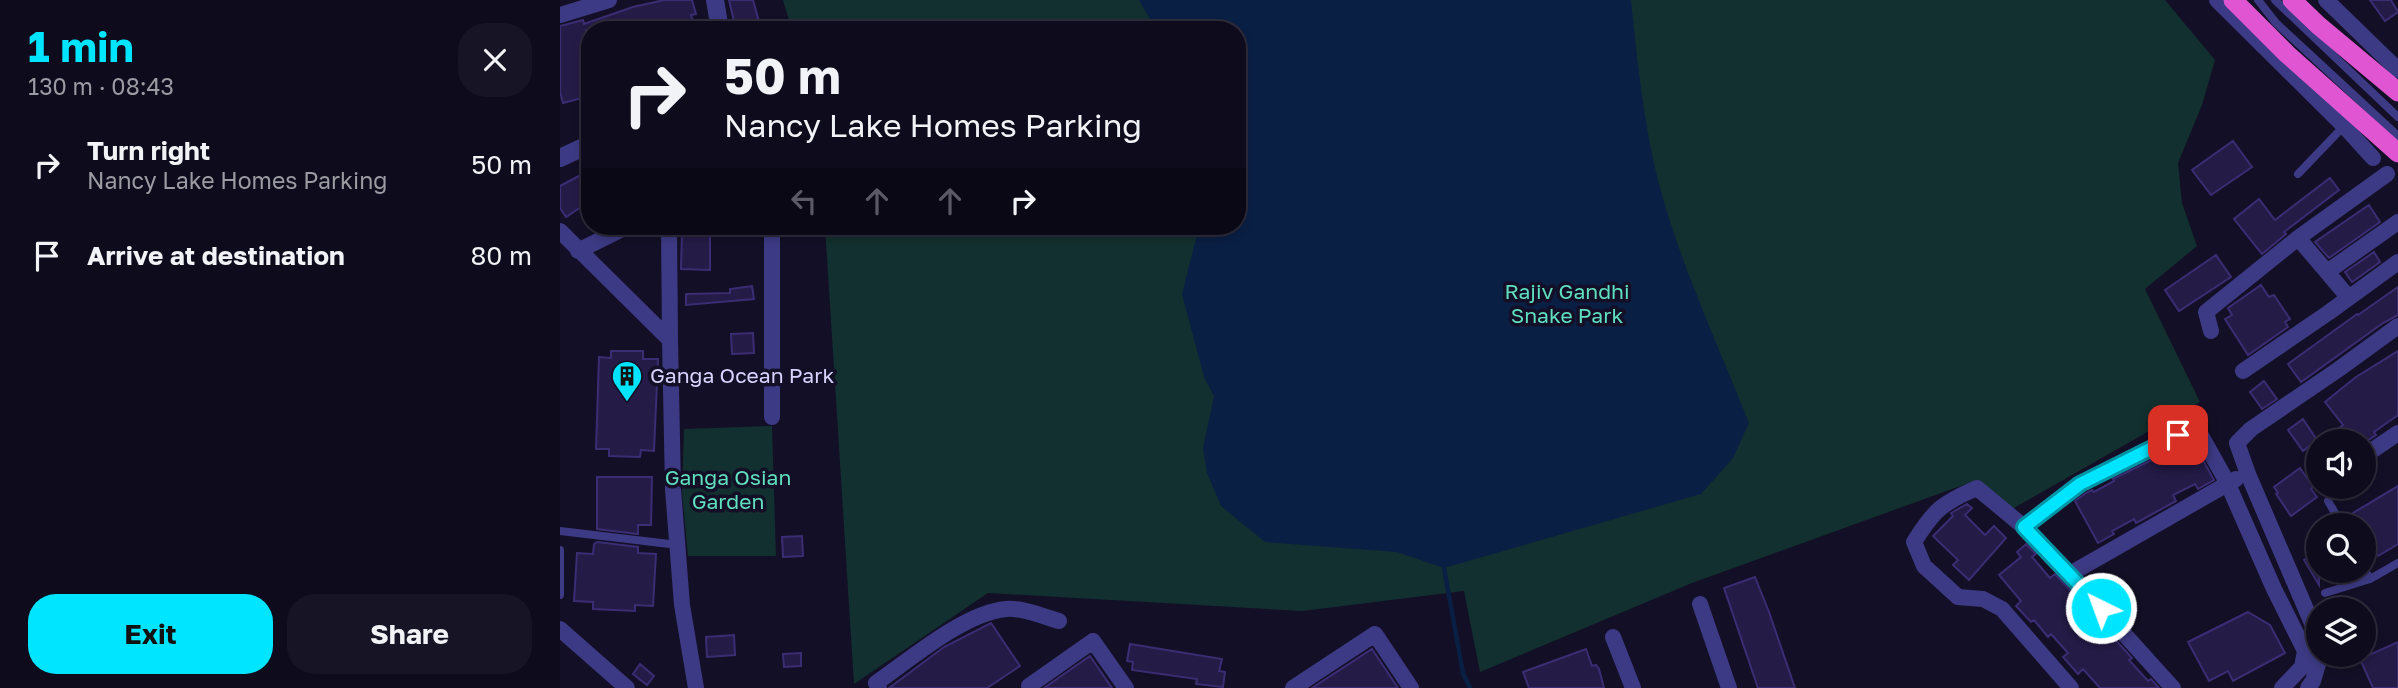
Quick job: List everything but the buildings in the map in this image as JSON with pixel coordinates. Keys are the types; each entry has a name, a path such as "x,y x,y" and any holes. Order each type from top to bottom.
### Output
{"highway":[{"path":"2233,0 2287,54 2394,144"},
{"path":"2292,0 2398,92"}],"street":[{"path":"560,15 609,0"},
{"path":"715,0 718,21"},
{"path":"2211,331 2206,312 2298,238 2393,181 2344,126 2217,0"},
{"path":"2326,0 2398,70"},
{"path":"2373,158 2394,144"},
{"path":"560,158 581,148"},
{"path":"2327,272 2398,222"},
{"path":"560,231 670,340"},
{"path":"578,251 610,235"},
{"path":"669,235 673,489 682,605 696,688"},
{"path":"772,235 772,417"},
{"path":"2298,238 2349,298"},
{"path":"2244,371 2398,261"},
{"path":"2306,609 2237,443 2251,429 2398,326"},
{"path":"2024,527 2080,484 2153,447 2193,431 2199,432 2227,482 2274,589 2305,651 2302,667 2282,688"},
{"path":"2376,448 2398,433"},
{"path":"2070,574 2227,482 2248,474"},
{"path":"2071,688 2002,609 1983,599 1958,597 1924,566 1914,542 1930,517 1949,500 1977,488 2024,527 2174,688"},
{"path":"1700,604 1729,688"},
{"path":"879,688 876,683 978,616 1009,608 1059,621"},
{"path":"560,629 627,688"},
{"path":"1293,688 1375,634 1411,688"},
{"path":"1613,637 1633,688"},
{"path":"1031,688 1030,686 1093,641 1126,688"},
{"path":"2308,688 2317,667"}],"lane":[{"path":"2258,0 2276,23 2394,144"},
{"path":"2275,0 2398,117"},
{"path":"2298,174 2344,126"},
{"path":"2328,501 2335,513"},
{"path":"560,531 678,545"},
{"path":"560,550 560,595"},
{"path":"2376,576 2398,563"},
{"path":"2325,593 2357,583"}],"green space":[{"name":"Rajiv Gandhi Snake Park","path":"783,0 2165,0 2215,60 2202,105 2178,163 2182,203 2197,246 2145,289 2200,402 2007,512 1977,480 1692,583 1480,672 1464,591 1302,611 988,593 854,684 826,235 1246,235 1246,21 789,21"},
{"name":"Ganga Osian Garden","path":"772,426 776,556 688,556 682,493 684,429"}],"water":[{"path":"1139,0 1631,0 1647,129 1658,180 1694,287 1749,423 1733,458 1701,494 1444,568 1397,552 1265,542 1221,506 1207,473 1203,448 1214,396 1204,377 1182,294 1197,235 1246,235 1246,21 1151,21"}],"waterway":[{"path":"1444,568 1463,673 1470,688"}],"place":[{"name":"Ganga Ocean Park","path":"627,403"}],"route":[{"path":"2101,608 2024,527 2080,484 2178,435"}]}
